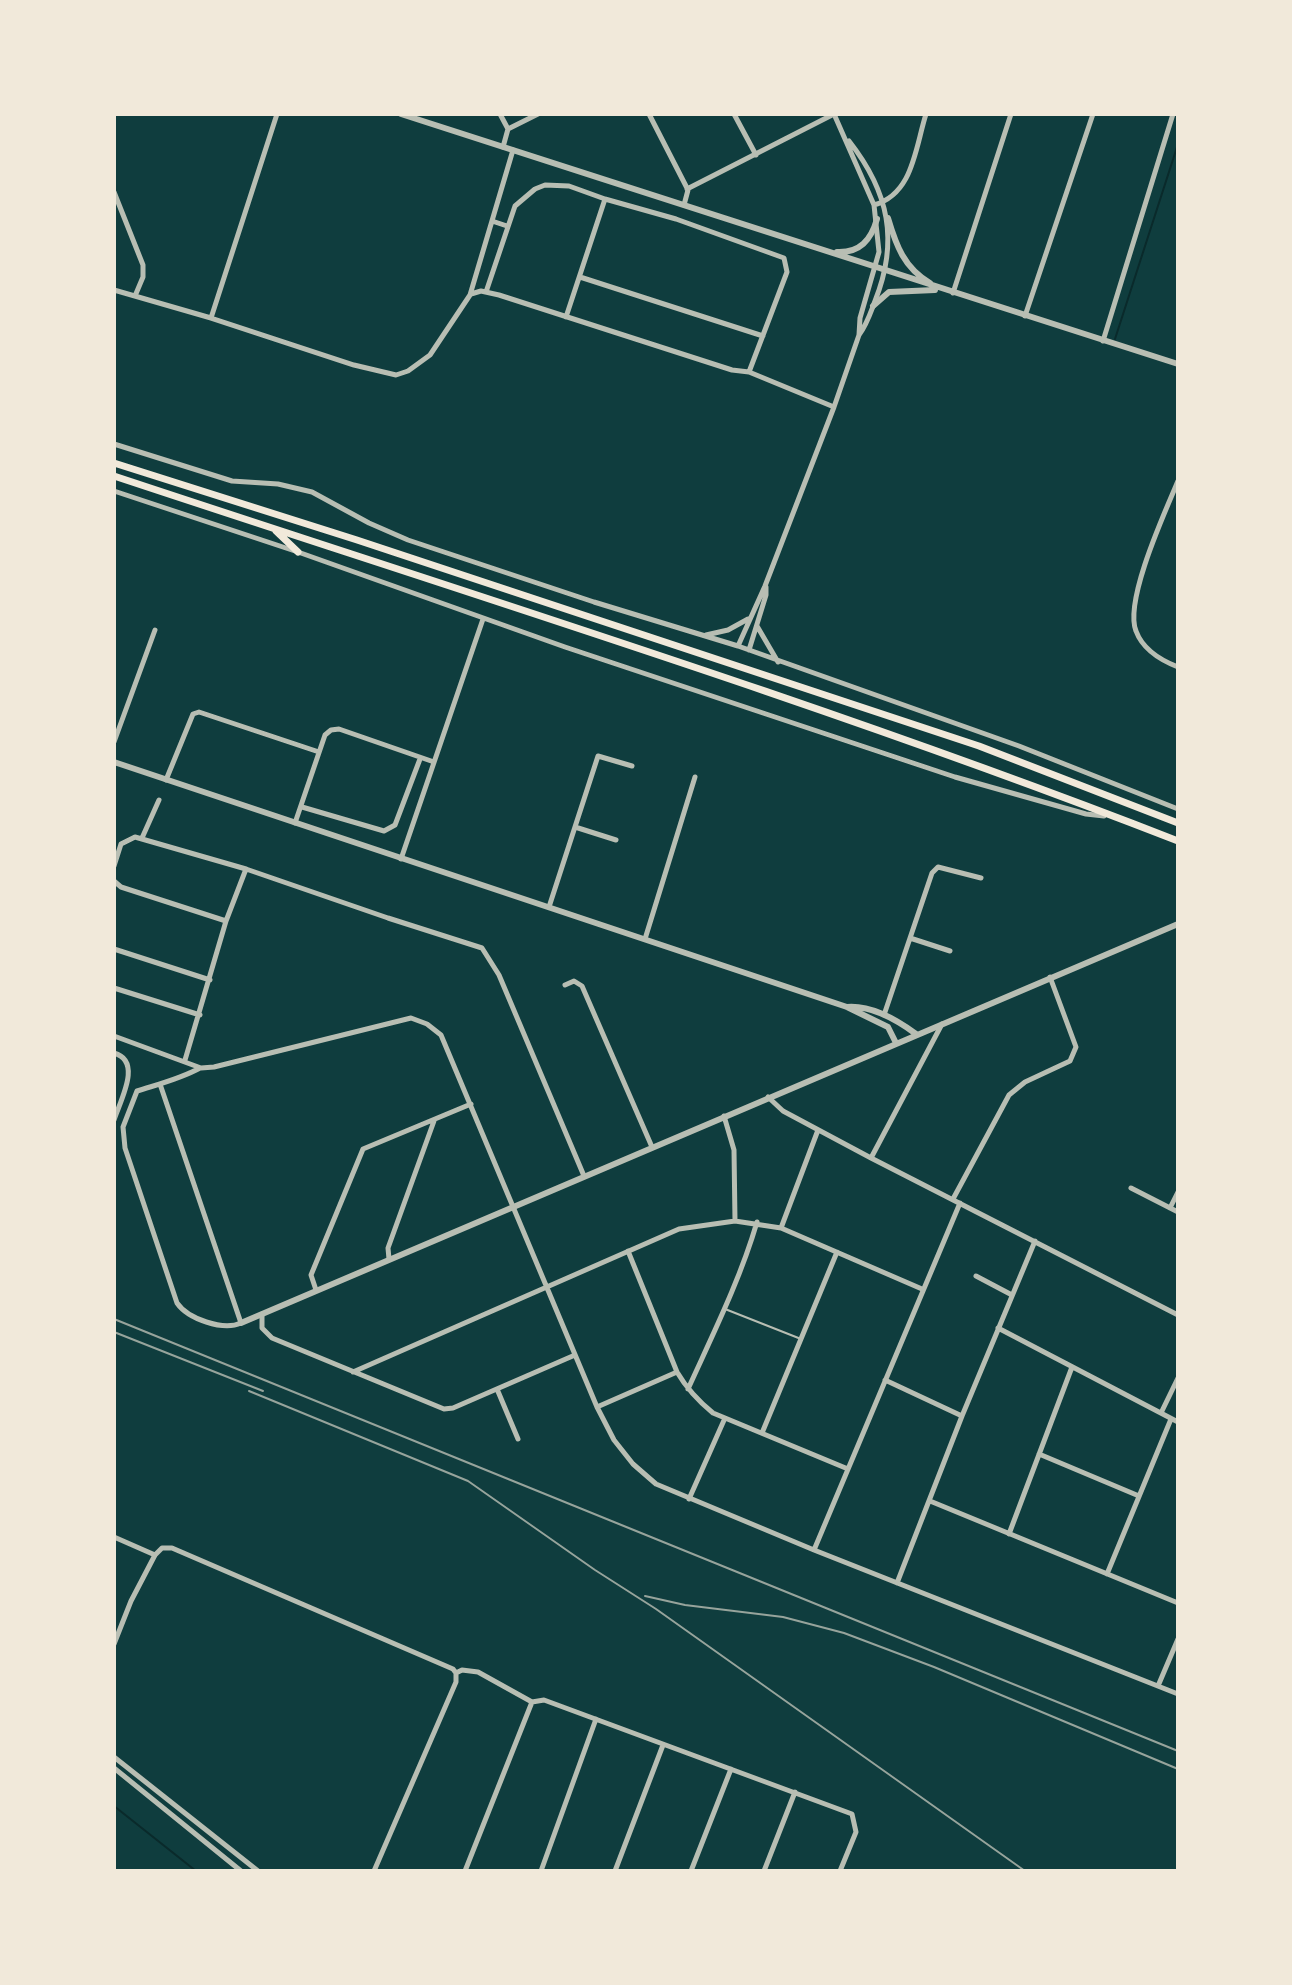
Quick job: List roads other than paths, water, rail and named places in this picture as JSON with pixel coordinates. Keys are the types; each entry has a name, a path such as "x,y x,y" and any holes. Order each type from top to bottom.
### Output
{"main road":[{"path":"114,463 979,746 1178,823"},
{"path":"114,476 732,681 1178,841"},
{"path":"275,529 298,552"}],"street":[{"path":"211,318 277,114"},
{"path":"401,114 1176,366"},
{"path":"500,114 508,129 503,147"},
{"path":"508,129 538,114"},
{"path":"649,114 687,189 684,205"},
{"path":"734,114 756,155"},
{"path":"687,189 834,114 874,205 877,219 879,252 860,318 859,335 765,586 738,646"},
{"path":"874,205 901,190 926,114"},
{"path":"953,294 1011,114"},
{"path":"1025,317 1093,114"},
{"path":"1103,341 1173,114"},
{"path":"844,134 866,165 902,256 920,278 942,290"},
{"path":"114,290 327,357 396,375 408,371 430,355 470,295 513,150"},
{"path":"486,292 515,206 535,189 563,184 664,215 784,258 787,272 749,372"},
{"path":"114,192 143,265 143,277 135,296"},
{"path":"566,317 605,199"},
{"path":"859,335 868,323 886,270 888,218"},
{"path":"829,251 852,251 865,243 873,233 877,219"},
{"path":"492,221 507,226"},
{"path":"580,277 763,336"},
{"path":"873,306 889,292 897,290 942,290"},
{"path":"470,295 486,292 732,370 749,372 834,407"},
{"path":"114,444 232,481 278,484 312,492 408,540 738,646 1019,746 1178,809"},
{"path":"1178,481 1135,600 1133,621 1136,632 1149,651 1178,667"},
{"path":"114,491 955,777 1086,814 1117,817"},
{"path":"749,650 766,595 765,586"},
{"path":"705,635 728,630 750,618"},
{"path":"401,859 483,619"},
{"path":"757,625 778,662"},
{"path":"114,742 155,630"},
{"path":"166,780 186,725 193,714 199,712 319,752"},
{"path":"295,824 325,735 331,730 339,729 434,762"},
{"path":"549,907 598,756 632,766"},
{"path":"302,807 384,831 391,829 420,759"},
{"path":"114,762 847,1007 888,1027 896,1043"},
{"path":"645,939 695,777"},
{"path":"142,838 159,800"},
{"path":"575,827 616,840"},
{"path":"114,866 121,844 129,838 142,838 246,869 482,948 499,975 584,1176"},
{"path":"884,1015 932,873 938,867 981,878"},
{"path":"185,1060 226,921 246,869"},
{"path":"114,881 121,887 226,921"},
{"path":"1176,922 943,1023 768,1097 514,1206 316,1290 241,1323 223,1327 185,1312 177,1303 125,1148 123,1127 137,1091 182,1078 201,1068 234,1064 411,1018 427,1024 441,1035 514,1206 597,1407 614,1440 633,1464 656,1484 689,1499 1178,1694"},
{"path":"910,938 950,951"},
{"path":"114,949 210,980"},
{"path":"953,1199 1009,1095 1025,1082 1070,1061 1075,1055 1076,1047 1050,977"},
{"path":"565,985 574,981 582,986 652,1147"},
{"path":"114,988 200,1015"},
{"path":"847,1007 857,1006 894,1018 916,1034"},
{"path":"871,1158 943,1023"},
{"path":"114,1036 201,1068"},
{"path":"114,1053 125,1060 130,1072 114,1120"},
{"path":"160,1084 241,1323"},
{"path":"768,1097 783,1111 871,1158 1177,1312"},
{"path":"316,1290 311,1275 363,1149 471,1104"},
{"path":"724,1116 734,1150 735,1221"},
{"path":"389,1259 388,1248 434,1121"},
{"path":"781,1228 818,1130"},
{"path":"1131,1188 1178,1212"},
{"path":"1170,1208 1178,1192"},
{"path":"814,1550 960,1203"},
{"path":"353,1372 679,1229 735,1221 757,1222 781,1228 922,1289"},
{"path":"688,1390 724,1309 757,1222"},
{"path":"897,1583 1035,1241"},
{"path":"628,1251 677,1372 688,1390 713,1413 848,1469"},
{"path":"762,1433 837,1252"},
{"path":"976,1276 1012,1295"},
{"path":"262,1314 262,1328 272,1338 444,1409 453,1408 575,1355"},
{"path":"998,1328 1178,1422"},
{"path":"1009,1534 1072,1367"},
{"path":"597,1407 677,1372"},
{"path":"1161,1413 1178,1378"},
{"path":"885,1380 962,1416"},
{"path":"497,1389 518,1439"},
{"path":"689,1499 725,1418"},
{"path":"1107,1574 1171,1419"},
{"path":"1039,1454 1139,1496"},
{"path":"930,1501 1178,1603"},
{"path":"114,1537 155,1555"},
{"path":"114,1644 131,1601 155,1555 162,1548 172,1548 453,1669 456,1682 374,1871"},
{"path":"1158,1686 1178,1639"},
{"path":"456,1673 462,1670 478,1672 532,1702 544,1700 852,1814 856,1832 840,1871"},
{"path":"465,1871 532,1702"},
{"path":"541,1871 596,1719"},
{"path":"615,1871 663,1745"},
{"path":"114,1757 258,1871"},
{"path":"114,1768 241,1871"},
{"path":"691,1871 731,1769"},
{"path":"764,1871 795,1792"}],"lane":[{"path":"724,1309 802,1340"}],"waterway":[{"path":"1115,339 1178,144"},
{"path":"114,1806 196,1871"}],"railway":[{"path":"114,1319 1178,1751"},
{"path":"114,1332 263,1391"},
{"path":"249,1391 468,1481 656,1609 1025,1871"},
{"path":"645,1596 685,1605 783,1617 844,1633 934,1667 1178,1769"}]}
